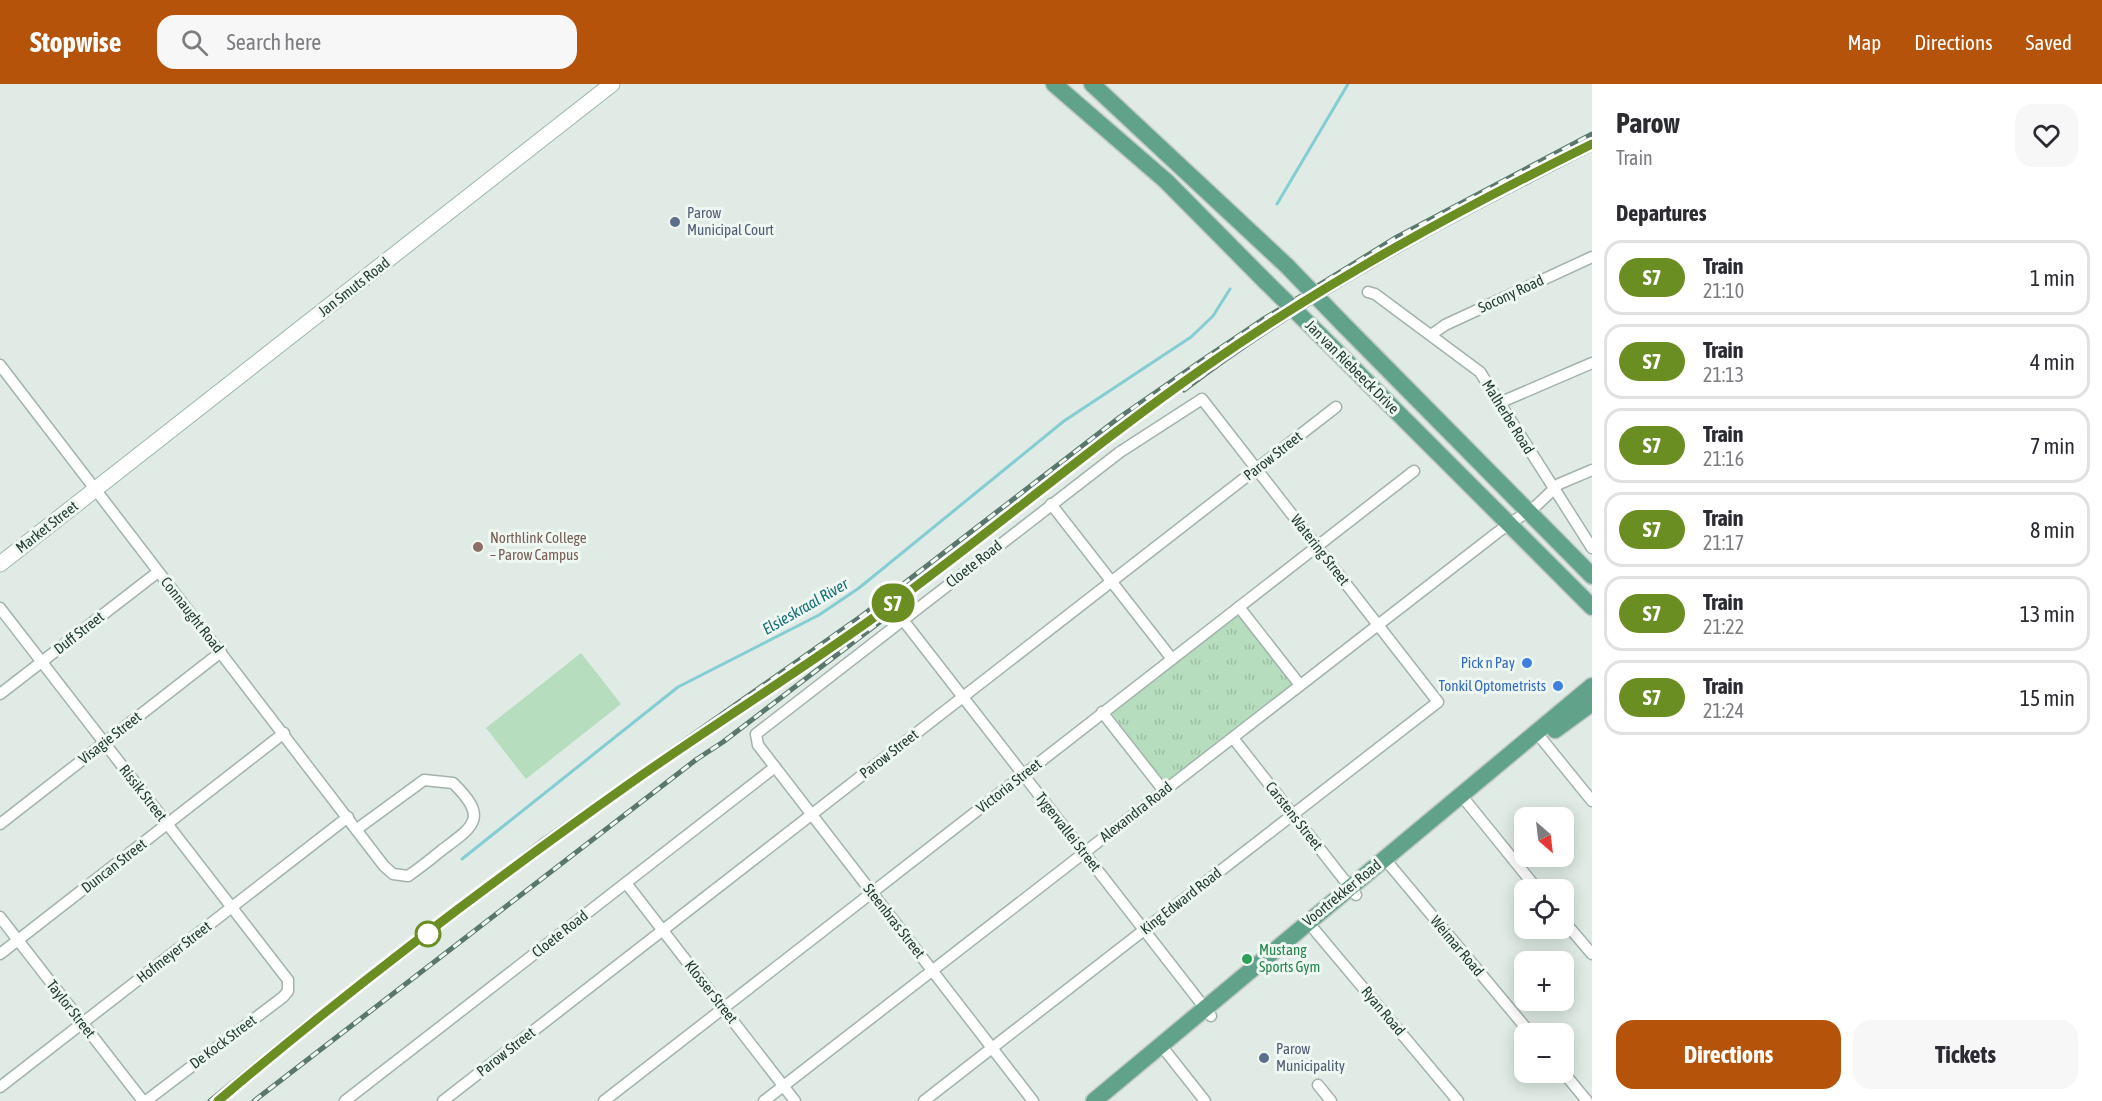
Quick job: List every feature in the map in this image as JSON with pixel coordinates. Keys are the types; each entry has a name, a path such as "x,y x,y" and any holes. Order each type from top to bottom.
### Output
{"main road":[{"name":"Jan van Riebeeck Drive","path":"1054,84 1166,181 1592,607"},
{"name":"Jan van Riebeeck Drive","path":"1092,84 1287,266 1592,576"},
{"path":"1585,700 1592,678"},
{"name":"Voortrekker Road","path":"1094,1101 1208,1013 1311,925 1585,700 1592,686"},
{"name":"Voortrekker Road","path":"1109,1101 1163,1048"}],"street":[{"name":"Jan Smuts Road","path":"95,490 612,84"},
{"name":"Socony Road","path":"1431,335 1445,325 1592,257"},
{"name":"Malherbe Road","path":"1368,292 1375,294 1474,367 1592,548"},
{"path":"1499,403 1592,363"},
{"name":"Connaught Road","path":"0,365 384,866 393,874 408,876 465,834 474,816 467,799 453,783 424,780 357,829"},
{"name":"Watering Street","path":"1202,399 1438,702"},
{"name":"Cloete Road","path":"756,740 759,731 1119,452 1202,399"},
{"name":"Parow Street","path":"443,1101 1336,407"},
{"name":"Alexandra Road","path":"764,1101 1554,489 1592,470"},
{"name":"Victoria Street","path":"604,1101 1414,471"},
{"name":"Market Street","path":"0,564 95,490"},
{"path":"1051,504 1172,659"},
{"name":"Duff Street","path":"0,694 158,572"},
{"path":"1239,607 1300,685"},
{"name":"Rissik Street","path":"0,608 287,977"},
{"name":"Tygervallei Street","path":"903,620 1208,1013"},
{"name":"Visagie Street","path":"0,824 221,652"},
{"name":"King Edward Road","path":"924,1101 1438,702"},
{"path":"1102,712 1164,791"},
{"name":"Duncan Street","path":"0,954 284,733"},
{"path":"1539,736 1592,801"},
{"name":"Carstens Street","path":"1233,738 1353,891"},
{"name":"Steenbras Street","path":"756,740 1033,1101"},
{"name":"Cloete Road","path":"345,1101 775,767"},
{"path":"1464,799 1529,879"},
{"name":"Hofmeyer Street","path":"0,1087 348,817"},
{"name":"Weimar Road","path":"1388,862 1522,1023"},
{"name":"Klosser Street","path":"626,883 795,1101"},
{"name":"Taylor Street","path":"0,917 145,1101"},
{"name":"Ryan Road","path":"1311,925 1458,1101"},
{"path":"1574,933 1592,954"},
{"name":"De Kock Street","path":"145,1101 283,997 289,988 287,977"},
{"path":"1163,1048 1205,1101"},
{"path":"1572,1083 1587,1101"},
{"path":"1318,1085 1332,1101"}],"green space":[{"path":"1236,616 1241,617 1292,683 1291,686 1165,783 1113,712"},
{"path":"581,653 621,704 526,779 486,728"}],"waterway":[{"name":"Elsieskraal River","path":"1277,204 1348,84"},
{"name":"Elsieskraal River","path":"462,859 678,687 819,615 859,588 1064,421 1191,337 1213,316 1230,289"}],"railway":[{"path":"210,1101 305,1023 543,840 863,615 1120,417 1262,320 1397,237 1592,134"},
{"path":"1184,390 1232,355 1331,290 1434,231 1592,149"},
{"path":"884,610 1188,380"},
{"path":"254,1101 697,759 723,742 898,608"}],"train":[{"name":"S7","path":"218,1101 366,982 546,844 627,785 868,622 1205,367 1315,295 1404,243 1550,164 1592,144"}],"place":[{"name":"Parow Municipal Court","path":"675,222"},
{"name":"Northlink College – Parow Campus","path":"478,547"},
{"name":"Pick n Pay","path":"1527,663"},
{"name":"Tonkil Optometrists","path":"1558,686"},
{"name":"Mustang Sports Gym","path":"1247,959"},
{"name":"Parow Municipality","path":"1264,1058"}]}
